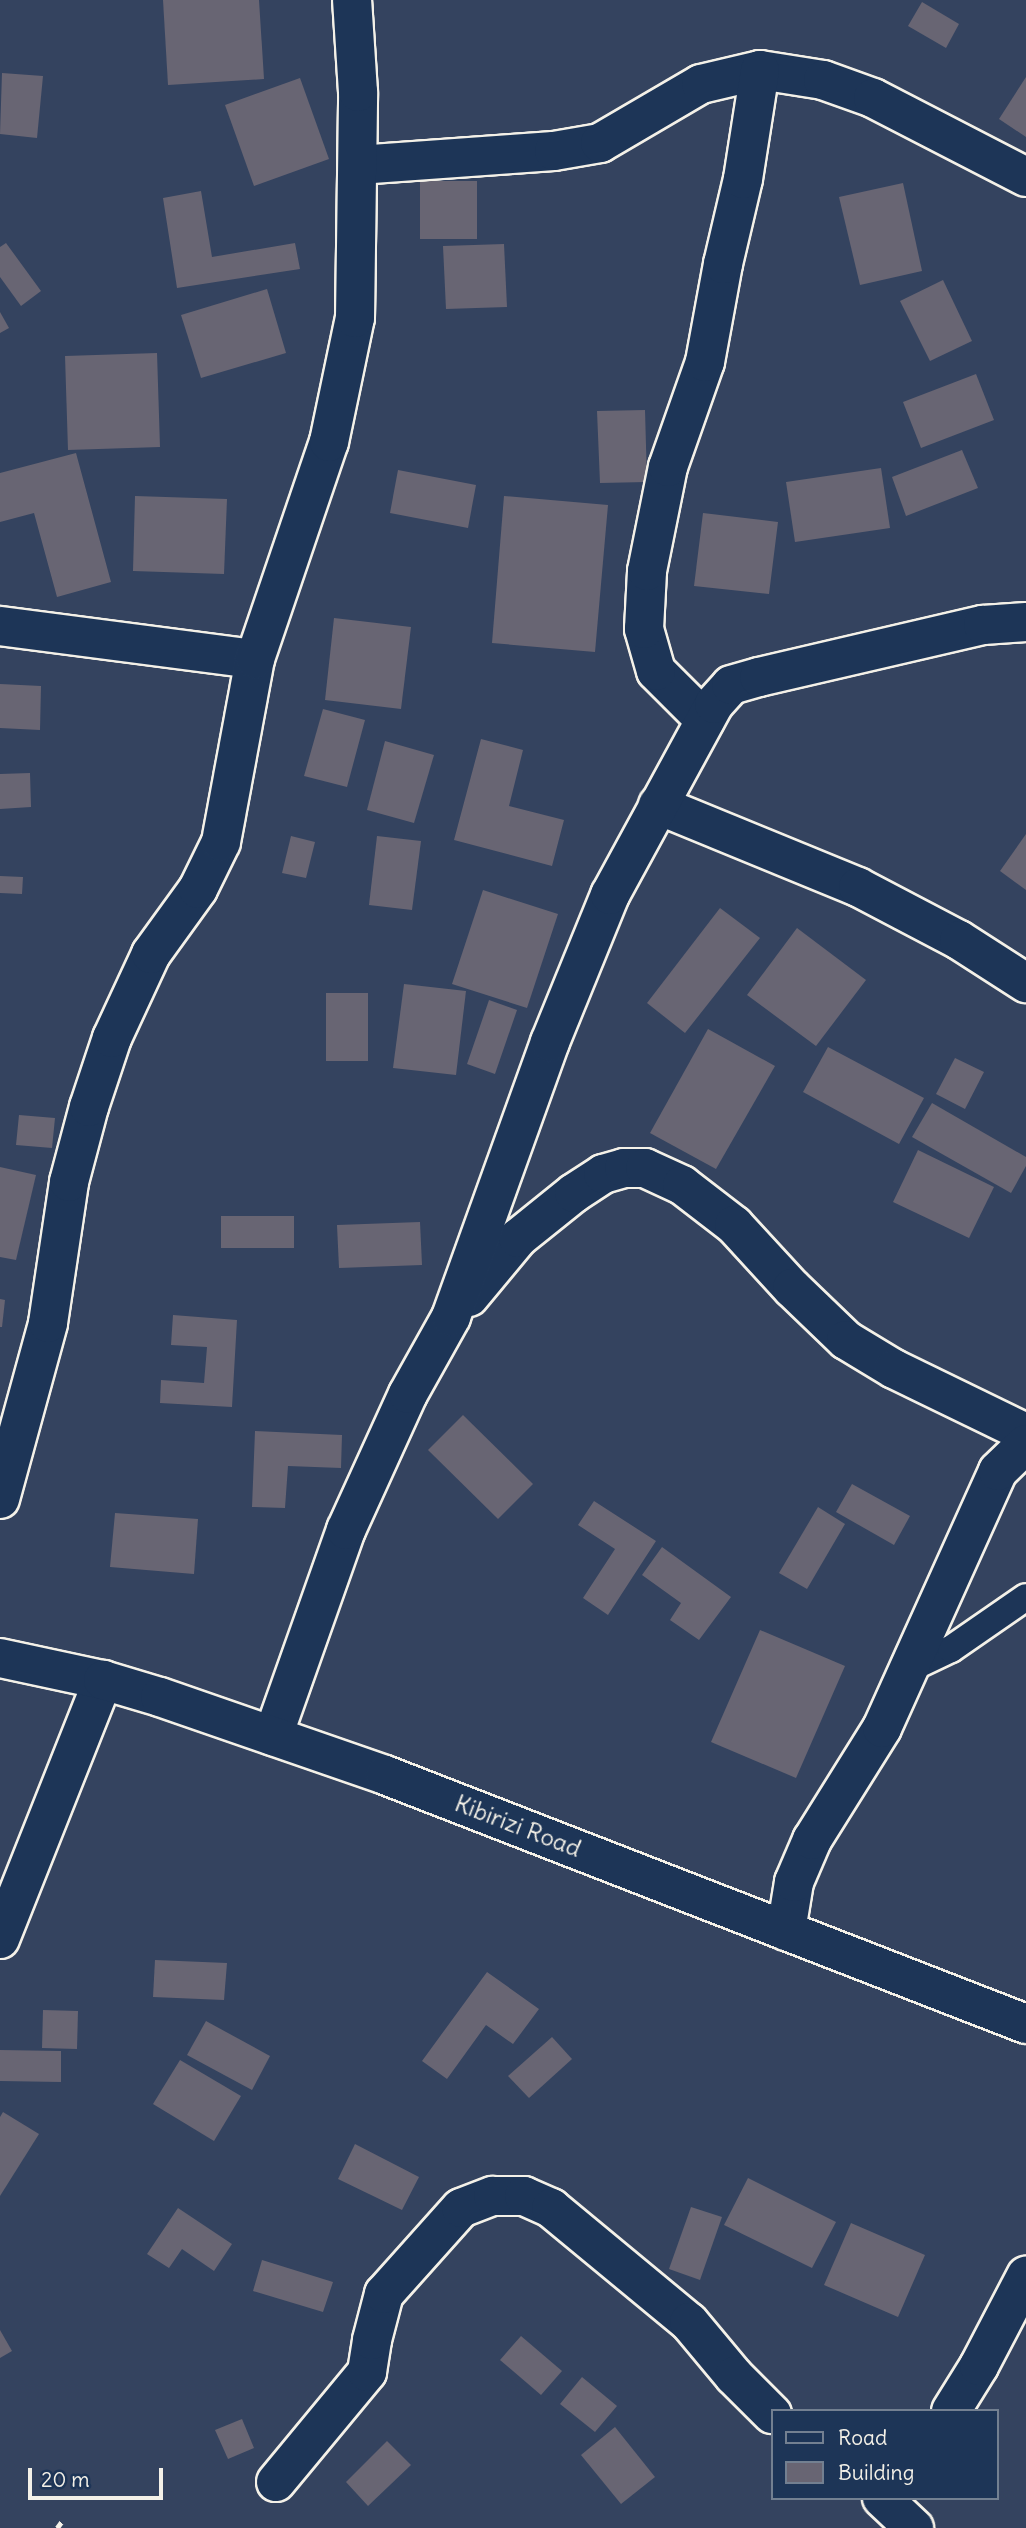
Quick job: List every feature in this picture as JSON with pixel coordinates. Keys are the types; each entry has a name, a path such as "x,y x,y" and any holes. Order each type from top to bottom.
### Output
{"street":[{"path":"0,1499 48,1323 69,1182 89,1107 112,1038 151,954 198,889 221,842 233,792 255,659 331,430 355,317 358,92 352,0"},
{"path":"358,165 554,151 600,143 701,84 760,70 823,80 873,98 1026,177"},
{"path":"705,720 656,671 644,629 647,571 668,467 705,362 746,167 760,70"},
{"path":"273,1736 346,1530 408,1394 452,1317 560,1018 610,895 705,720 732,685 983,625 1026,622"},
{"path":"0,626 255,659"},
{"path":"658,805 858,887 958,940 1026,983"},
{"path":"452,1317 519,1238 574,1193 603,1174 624,1168 645,1168 682,1185 734,1225 792,1288 846,1340 894,1369 1026,1433"},
{"path":"786,1931 794,1882 812,1840 882,1728 998,1471 1026,1444"},
{"name":"Kibirizi Road","path":"0,1658 103,1681 385,1775 1026,2024"},
{"path":"0,1939 103,1681"},
{"path":"276,2482 367,2372 384,2294 461,2208 493,2196 524,2196 551,2208 689,2322 771,2413"},
{"path":"952,2409 979,2366 1026,2276"}],"lane":[{"path":"909,1669 951,1649 1026,1597"}],"path":[{"path":"58,2528 62,2521"}],"building":[{"path":"163,0 259,0 264,79 168,85"},
{"path":"922,2 959,24 946,48 908,26"},
{"path":"2,73 43,76 37,138 0,134"},
{"path":"1026,77 1026,137 999,119"},
{"path":"300,78 329,159 254,186 225,105"},
{"path":"420,181 477,181 477,239 420,239"},
{"path":"903,183 922,271 860,285 839,197"},
{"path":"201,191 212,257 295,243 300,269 177,288 163,198"},
{"path":"6,243 41,291 21,306 0,277 0,247"},
{"path":"504,244 507,307 446,309 443,246"},
{"path":"943,280 972,341 930,361 900,301"},
{"path":"267,289 286,353 201,378 181,315"},
{"path":"0,312 9,328 0,333"},
{"path":"157,353 160,447 68,450 65,356"},
{"path":"976,374 994,420 921,448 903,402"},
{"path":"645,410 647,482 600,483 597,411"},
{"path":"962,450 978,488 906,516 892,477"},
{"path":"76,453 111,582 57,597 34,513 0,522 0,473"},
{"path":"881,468 890,528 795,542 786,482"},
{"path":"398,470 476,485 468,528 390,513"},
{"path":"135,496 227,499 224,574 133,571"},
{"path":"504,496 608,505 595,652 492,643"},
{"path":"703,513 778,522 769,594 694,586"},
{"path":"334,618 411,627 401,709 325,700"},
{"path":"0,684 41,686 40,730 0,728"},
{"path":"323,709 365,720 347,787 304,776"},
{"path":"481,739 523,750 509,806 564,820 552,866 454,840"},
{"path":"385,741 434,755 414,823 367,810"},
{"path":"30,773 31,807 0,809 0,774"},
{"path":"1026,834 1026,890 1000,871"},
{"path":"291,836 315,842 306,878 282,873"},
{"path":"377,836 421,841 412,910 369,905"},
{"path":"0,876 23,877 22,894 0,893"},
{"path":"483,890 558,914 527,1008 452,984"},
{"path":"720,908 760,938 685,1033 647,1003"},
{"path":"797,928 866,980 816,1046 747,995"},
{"path":"404,984 466,991 456,1075 393,1068"},
{"path":"326,993 368,993 368,1061 326,1061"},
{"path":"489,1000 517,1010 495,1074 467,1064"},
{"path":"708,1029 775,1066 716,1169 650,1133"},
{"path":"828,1047 924,1098 899,1144 803,1092"},
{"path":"955,1058 984,1072 965,1109 936,1094"},
{"path":"932,1103 1026,1157 1026,1166 1011,1193 912,1137"},
{"path":"19,1115 55,1118 52,1148 16,1145"},
{"path":"918,1150 994,1187 969,1238 893,1202"},
{"path":"0,1167 36,1175 16,1260 0,1257"},
{"path":"221,1216 294,1216 294,1248 221,1248"},
{"path":"420,1222 422,1265 339,1268 337,1225"},
{"path":"0,1299 5,1300 2,1327 0,1327"},
{"path":"173,1315 237,1320 232,1407 160,1403 161,1380 204,1383 207,1347 171,1345"},
{"path":"463,1415 533,1484 498,1519 428,1450"},
{"path":"255,1431 342,1435 341,1468 288,1466 285,1508 252,1507"},
{"path":"852,1484 910,1516 894,1545 836,1512"},
{"path":"594,1501 656,1541 608,1615 583,1598 615,1549 578,1525"},
{"path":"818,1507 845,1524 807,1589 779,1573"},
{"path":"115,1513 198,1519 194,1574 110,1567"},
{"path":"662,1547 731,1597 699,1640 670,1620 681,1603 642,1575"},
{"path":"760,1630 845,1666 796,1778 711,1742"},
{"path":"155,1960 227,1963 224,2000 153,1997"},
{"path":"487,1972 539,2009 513,2044 486,2025 447,2079 422,2061"},
{"path":"43,2010 78,2011 77,2049 42,2048"},
{"path":"206,2021 270,2056 252,2090 187,2055"},
{"path":"552,2037 572,2059 529,2098 508,2076"},
{"path":"0,2050 61,2051 61,2082 0,2081"},
{"path":"180,2060 241,2096 214,2141 153,2104"},
{"path":"3,2112 39,2134 0,2196 0,2117"},
{"path":"355,2144 419,2177 402,2210 338,2179"},
{"path":"748,2178 836,2222 812,2268 724,2225"},
{"path":"691,2207 722,2217 700,2280 669,2269"},
{"path":"178,2208 232,2244 214,2271 182,2249 169,2268 147,2254"},
{"path":"851,2223 925,2255 898,2317 824,2285"},
{"path":"262,2260 333,2282 323,2312 253,2291"},
{"path":"0,2330 12,2351 0,2358"},
{"path":"521,2336 562,2371 541,2395 500,2360"},
{"path":"582,2377 617,2406 595,2432 560,2404"},
{"path":"242,2419 254,2448 228,2459 215,2430"},
{"path":"615,2427 655,2477 621,2504 581,2455"},
{"path":"387,2441 411,2465 368,2506 346,2482"}]}
